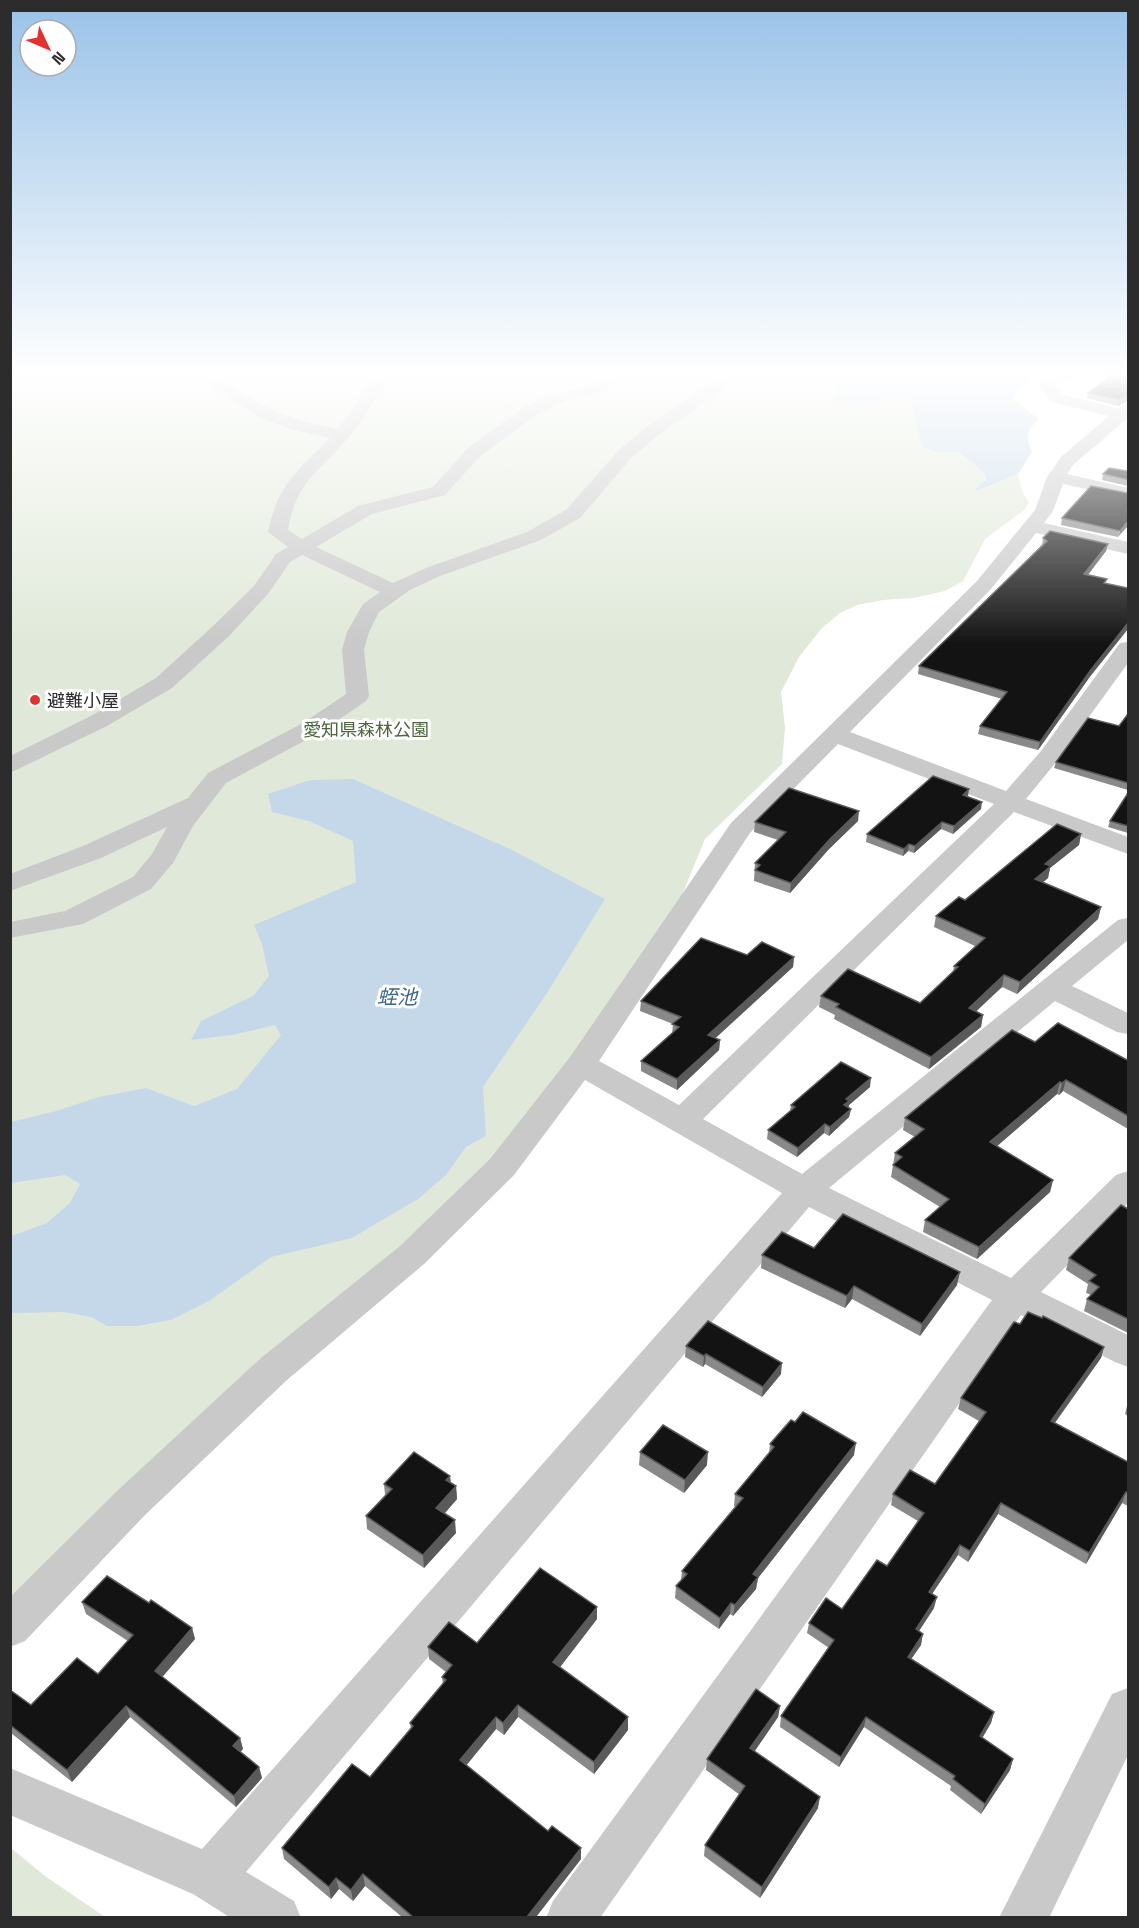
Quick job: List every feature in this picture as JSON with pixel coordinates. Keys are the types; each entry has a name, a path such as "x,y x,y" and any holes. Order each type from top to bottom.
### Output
{"street":[{"path":"313,464 285,501 278,532 303,548 395,592"},
{"path":"10,766 99,721 164,683 221,631 261,590 283,558 365,510 439,491 463,464"},
{"path":"10,930 73,918 142,883 164,856 181,824 217,778 311,728 358,696 353,650 358,632 370,608 433,572 534,536 573,514 616,464"},
{"path":"10,1627 130,1503 274,1369 412,1255 502,1167 581,1064 740,828 984,585 1044,511 1056,477 1064,464"},
{"path":"1056,477 1128,493"},
{"path":"1032,526 1128,548"},
{"path":"682,1121 1010,802 1049,756 1128,648"},
{"path":"833,734 1128,846"},
{"path":"10,883 93,852 197,803"},
{"path":"210,1877 804,1190 1128,926"},
{"path":"1052,988 1128,1024"},
{"path":"581,1064 804,1190 1128,1352"},
{"path":"570,1917 1015,1296 1128,1183"},
{"path":"1023,1917 1128,1709"},
{"path":"10,1791 210,1877 276,1917"}],"green space":[{"name":"愛知県森林公園","path":"11,464 973,464 984,473 986,478 976,490 979,491 1018,474 1022,491 1029,503 1024,510 985,539 963,581 945,591 913,598 857,605 840,613 821,629 799,657 781,692 785,728 782,764 705,839 673,917 495,1162 11,1609"},
{"path":"11,1848 45,1876 105,1917 11,1917"}],"water":[{"path":"973,464 1024,464 1018,474 978,491 975,489 986,479 984,473"},
{"name":"蛭池","path":"353,779 510,849 605,899 547,993 483,1087 486,1136 466,1147 446,1175 418,1199 352,1238 271,1257 209,1301 171,1320 137,1326 107,1326 91,1317 64,1312 11,1313 11,1236 47,1223 70,1203 80,1184 65,1175 11,1183 11,1122 99,1097 146,1088 194,1106 237,1089 281,1035 275,1025 232,1035 191,1040 201,1021 253,996 269,976 262,944 254,925 356,882 353,841 309,821 272,812 268,794 310,780"}],"building":[{"path":"1109,468 1128,470 1128,480 1103,474"},
{"path":"1091,486 1128,493 1128,521 1120,531 1062,518"},
{"path":"1050,531 1108,544 1084,574 1107,579 1104,583 1128,588 1128,623 1090,671 1040,742 980,726 1007,692 919,666 1047,541 1043,538"},
{"path":"1128,714 1128,783 1056,762 1088,718 1119,726"},
{"path":"933,776 969,789 963,795 982,802 954,826 942,822 915,846 909,844 904,849 867,834"},
{"path":"789,788 859,811 830,839 791,883 755,870 760,865 755,863 786,832 755,822"},
{"path":"1128,793 1128,826 1110,821"},
{"path":"1057,824 1081,834 1045,864 1051,866 1035,879 1101,907 1020,982 1004,975 969,1008 983,1015 931,1057 836,1007 839,1004 821,996 848,969 920,1003 958,967 954,966 985,938 936,916 959,897 965,900"},
{"path":"701,938 747,955 762,942 794,957 708,1035 720,1040 677,1079 641,1061 679,1027 672,1024 681,1017 641,1001"},
{"path":"1058,1023 1127,1060 1128,1058 1128,1116 1066,1080 1060,1082 990,1142 1053,1180 979,1247 925,1220 949,1199 893,1165 902,1157 895,1153 924,1129 905,1118 1012,1030 1035,1042"},
{"path":"841,1062 871,1078 846,1099 849,1101 844,1105 851,1109 830,1127 825,1124 798,1148 768,1130 795,1107 791,1105"},
{"path":"1121,1205 1128,1209 1128,1319 1087,1299 1099,1287 1089,1281 1096,1275 1069,1258"},
{"path":"843,1214 960,1272 922,1324 854,1286 847,1296 762,1255 782,1232 814,1248"},
{"path":"1028,1312 1042,1318 1043,1316 1104,1347 1051,1421 1128,1462 1128,1493 1126,1492 1089,1553 1001,1503 970,1551 960,1545 929,1592 937,1597 916,1629 923,1634 908,1657 994,1712 980,1736 1013,1759 985,1804 953,1779 955,1776 866,1717 841,1757 781,1716 834,1640 809,1623 826,1598 842,1609 877,1560 887,1566 924,1513 893,1494 910,1470 935,1484 986,1412 961,1398 1014,1322 1020,1324"},
{"path":"708,1321 782,1363 763,1387 706,1354 704,1356 686,1346"},
{"path":"803,1412 856,1443 753,1574 758,1577 735,1605 731,1603 720,1618 676,1586 687,1574 682,1571 743,1498 735,1494 774,1447 770,1444 791,1420 795,1422"},
{"path":"663,1425 708,1452 685,1480 640,1452"},
{"path":"414,1452 450,1476 446,1480 456,1486 436,1508 455,1520 423,1555 366,1516 392,1489 384,1484"},
{"path":"540,1568 597,1607 553,1662 628,1717 594,1762 518,1705 503,1723 496,1717 460,1760 548,1831 552,1826 581,1848 527,1917 413,1917 363,1874 351,1890 336,1878 329,1887 282,1848 352,1764 370,1777 413,1726 410,1723 446,1680 442,1677 452,1665 428,1647 449,1622 477,1643"},
{"path":"107,1576 149,1603 151,1600 192,1628 155,1671 240,1738 233,1746 259,1767 234,1796 126,1706 67,1770 10,1725 10,1690 31,1705 77,1658 98,1674 133,1635 82,1602"},
{"path":"756,1689 780,1706 750,1748 820,1797 762,1887 705,1845 745,1786 707,1759"}],"place":[{"name":"避難小屋","path":"35,700"}]}
